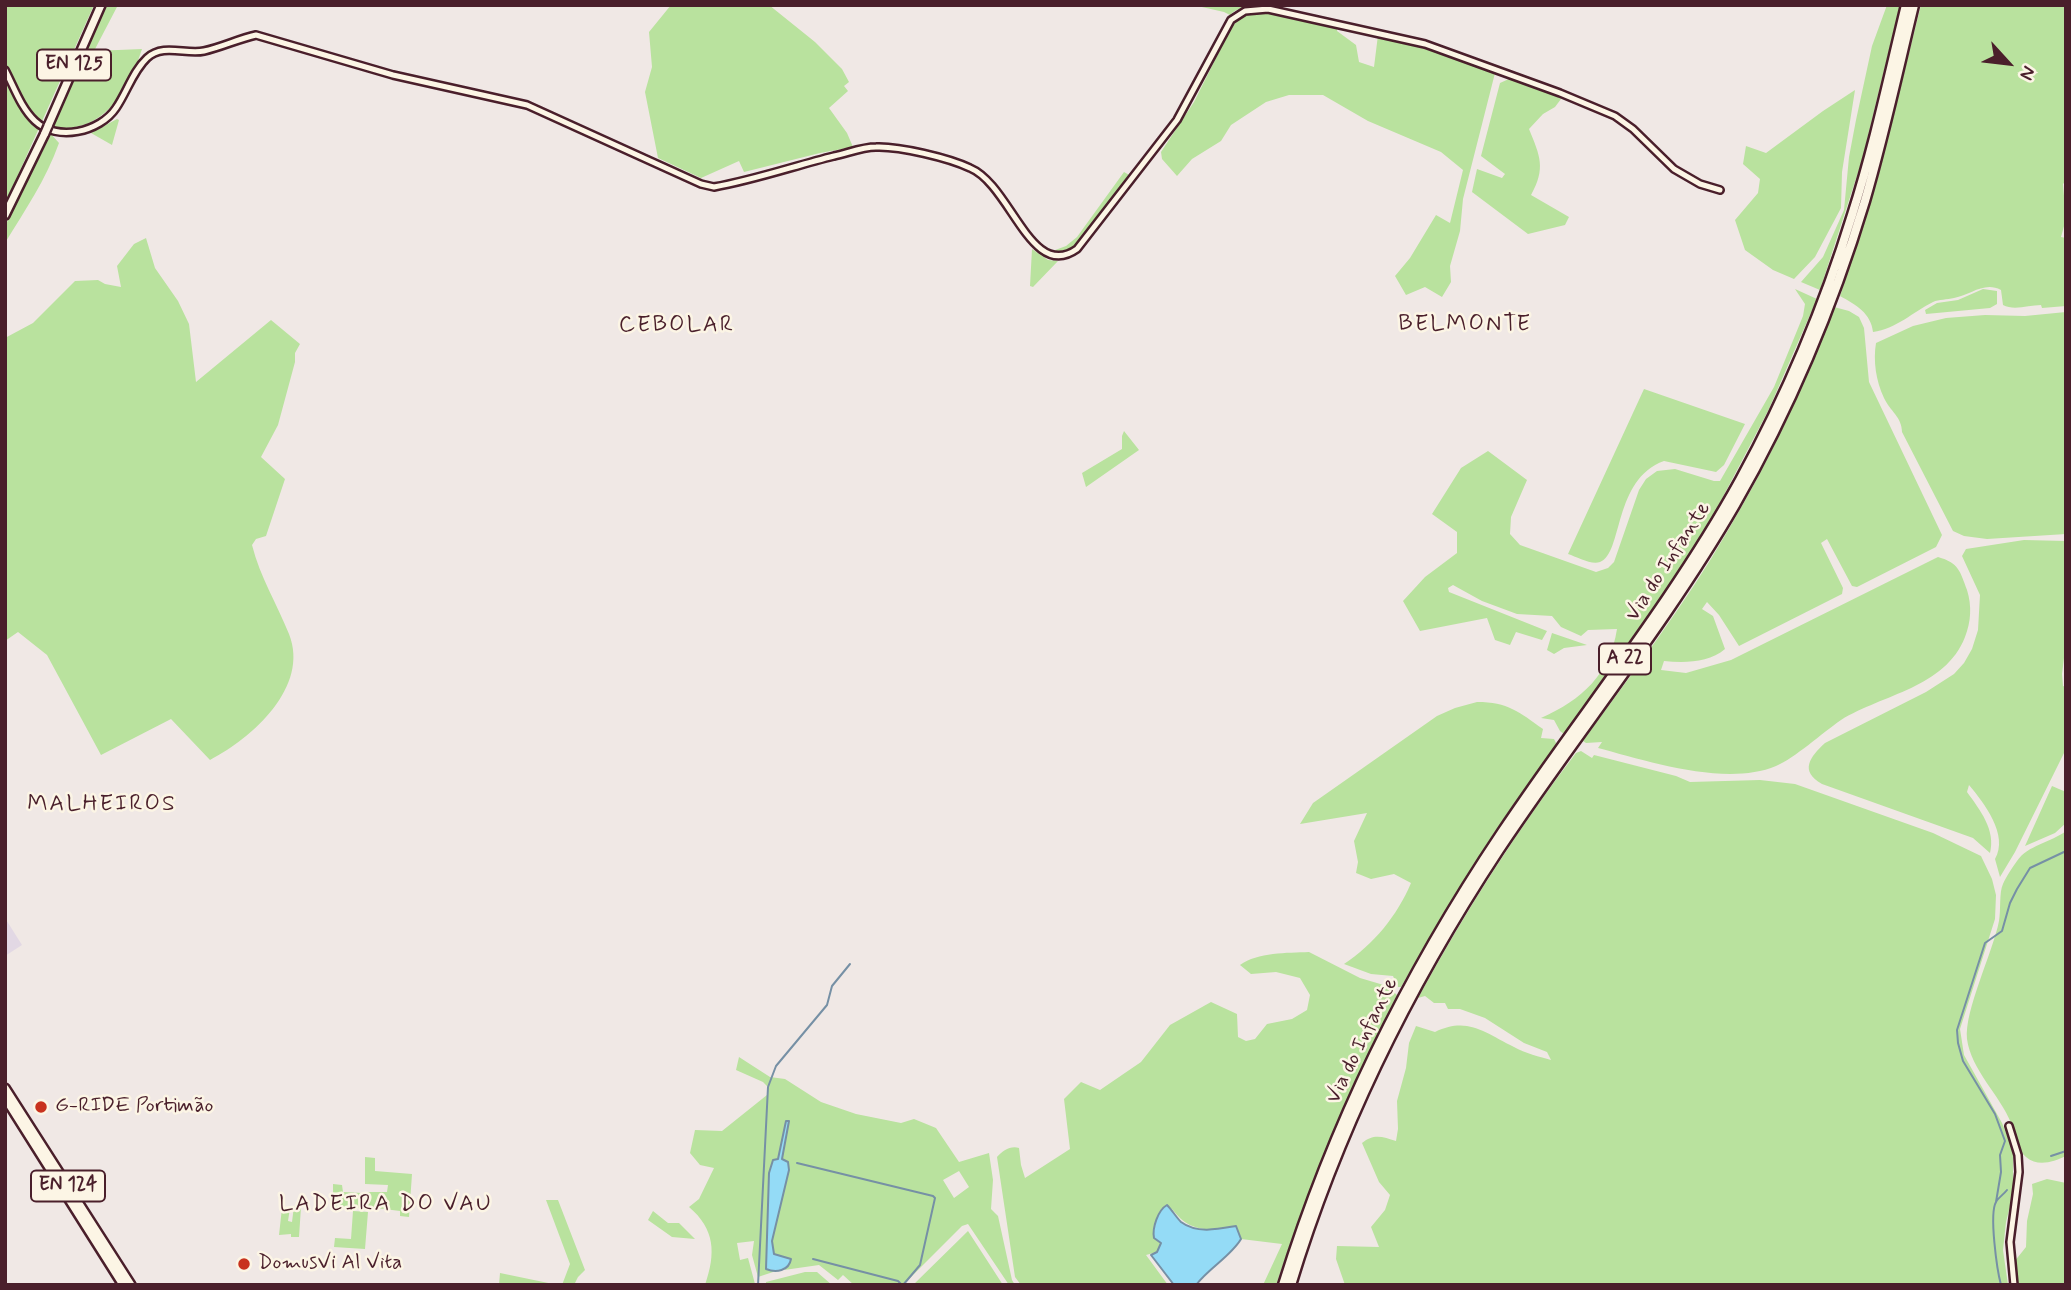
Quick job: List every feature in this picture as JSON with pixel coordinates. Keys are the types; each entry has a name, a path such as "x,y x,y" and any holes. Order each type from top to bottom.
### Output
{"highway":[{"name":"Via do Infante","path":"1283,1285 1341,1126 1378,1046 1428,950 1504,829 1686,570 1742,476 1777,408 1807,339 1842,246 1864,174 1906,5"},
{"name":"Via do Infante","path":"1291,1285 1323,1194 1360,1104 1401,1017 1438,949 1501,847 1692,576 1737,502 1773,434 1820,330 1851,243 1873,170 1914,5"}],"main road":[{"name":"EN 125","path":"5,215 101,5"},
{"name":"EN 124","path":"5,1088 131,1285"},
{"name":"EN 124","path":"5,1098 123,1285"}],"street":[{"path":"5,70 36,123 55,131 74,132 99,124 115,111 132,78 147,57 160,51 203,51 256,35 393,75 527,105 701,184 714,187 877,147 952,161 973,169 990,181 1030,239 1045,254 1055,257 1068,256 1077,249 1158,147 1192,96 1231,20 1245,11 1268,9 1425,44 1560,93 1615,116 1633,129 1674,169 1700,184 1720,190"},
{"path":"2009,1126 2018,1155 2019,1172 2010,1242 2014,1285"}],"shaded area":[{"path":"5,918 22,945 5,956"}],"green space":[{"path":"5,5 94,5 5,204"},
{"path":"106,5 118,5 94,51 142,49 130,80 100,117 71,128 53,127"},
{"path":"671,5 769,5 815,42 842,69 849,82 844,86 848,91 829,108 847,133 853,147 744,172 739,161 701,178 658,158 645,92 652,67 649,32"},
{"path":"1193,5 1299,7 1244,7 1230,15"},
{"path":"1887,5 1900,5 1862,160 1820,290 1801,282 1823,257 1844,210 1856,120 1872,46"},
{"path":"1921,5 2066,5 2066,181 2063,184 2066,219 2061,237 2066,238 2066,306 2007,307 2003,305 2001,290 1989,287 1935,301 1897,324 1873,332 1866,315 1840,296 1876,185"},
{"path":"1264,12 1337,26 1337,31 1356,45 1359,62 1374,67 1378,35 1492,69 1495,73 1463,199 1460,231 1450,266 1451,282 1442,297 1425,287 1406,295 1395,276 1410,258 1436,215 1450,223 1463,170 1441,152 1368,121 1323,95 1289,95 1266,102 1231,125 1221,141 1192,159 1177,176 1162,159 1161,152 1194,102 1232,26 1245,15"},
{"path":"1511,78 1560,95 1561,99 1529,129 1540,162 1539,177 1531,195 1569,217 1565,225 1528,234 1472,192 1477,169 1502,178 1505,174 1481,156 1500,83"},
{"path":"1855,90 1842,172 1841,208 1815,257 1794,279 1773,270 1745,250 1735,220 1758,193 1760,179 1743,164 1746,146 1766,153"},
{"path":"119,120 112,145 91,133"},
{"path":"51,134 59,143 54,157 5,243 5,226"},
{"path":"1124,172 1131,176 1077,247 1061,255 1050,252 1066,246 1077,237"},
{"path":"146,238 155,268 178,301 189,324 196,382 271,320 300,344 295,353 278,425 261,457 285,479 266,536 256,539 252,545 289,634 293,654 291,673 273,709 243,738 210,760 171,719 101,755 47,655 18,632 5,641 5,338 33,323 75,281 98,280 121,287 117,266 134,244"},
{"path":"1032,249 1048,260 1058,261 1033,287 1030,286"},
{"path":"1795,289 1817,299 1768,411 1715,512 1676,575 1564,734 1554,720 1541,718 1569,703 1592,684 1608,659 1617,629 1588,630 1581,636 1561,627 1552,616 1517,614 1482,601 1453,585 1448,588 1449,592 1547,631 1542,640 1516,632 1510,645 1495,640 1487,618 1420,631 1403,601 1425,577 1457,553 1457,532 1432,514 1461,468 1488,451 1527,480 1511,517 1510,534 1520,545 1596,572 1608,568 1614,562 1639,490 1646,479 1657,471 1675,469 1720,481 1774,387 1803,316 1805,304"},
{"path":"1983,289 1997,291 1997,304 1990,308 1926,314 1925,310 1937,303 1958,300"},
{"path":"1834,307 1859,317 1864,328 1869,382 1942,535 1936,547 1857,587 1852,586 1827,539 1821,543 1843,588 1842,594 1739,646 1707,602 1702,609 1713,616 1725,649 1704,659 1688,662 1664,661 1661,670 1686,673 1731,660 1938,557 1958,569 1969,596 1969,626 1956,654 1928,679 1841,720 1783,762 1756,772 1734,774 1687,770 1598,748 1602,742 1586,743 1583,741 1676,612 1743,505 1786,422"},
{"path":"2066,312 2066,534 1987,539 1964,536 1953,531 1902,432 1900,422 1881,391 1875,364 1876,343 1913,326 1946,318"},
{"path":"1644,389 1745,424 1724,465 1716,472 1664,461 1648,470 1627,499 1607,556 1600,562 1588,562 1568,554"},
{"path":"1124,431 1139,450 1086,487 1082,473 1122,449"},
{"path":"2024,540 2066,541 2066,642 2062,674 2063,686 2066,687 2066,749 2000,877 1995,859 1999,850 1997,830 1988,810 1969,785 1967,792 1989,828 1990,853 1973,838 1822,784 1811,774 1809,764 1825,743 1926,692 1954,674 1972,649 1978,630 1980,595 1962,556 1966,549"},
{"path":"1552,633 1587,645 1564,648 1554,654 1547,650"},
{"path":"1477,702 1513,709 1543,729 1541,738 1554,739 1557,745 1494,833 1401,987 1398,987 1393,976 1371,974 1344,964 1365,948 1384,928 1411,883 1394,874 1371,879 1356,873 1358,862 1354,841 1367,813 1300,824 1313,803 1437,716"},
{"path":"1581,751 1592,758 1594,755 1690,782 1760,780 1795,784 1933,833 1981,856 1996,895 1995,919 1960,1029 1964,1055 2002,1123 2013,1150 2013,1194 2003,1250 2008,1285 1345,1285 1336,1259 1337,1246 1379,1247 1371,1227 1385,1210 1390,1195 1379,1182 1362,1143 1375,1137 1396,1141 1397,1101 1406,1068 1409,1043 1416,1026 1435,1032 1457,1026 1476,1028 1523,1051 1551,1060 1547,1052 1524,1043 1485,1018 1460,1009 1448,1009 1445,1003 1434,1003 1425,996 1418,998 1454,934 1512,842 1554,782 1576,753"},
{"path":"2052,786 2066,792 2066,823 2055,833 2025,846"},
{"path":"2066,831 2066,1156 2041,1163 2026,1157 2020,1150 2006,1113 1974,1061 1967,1039 1967,1027 1996,934 2004,881 2022,856"},
{"path":"1309,952 1360,978 1387,986 1397,995 1331,1138 1276,1285 1263,1285 1282,1244 1241,1239 1236,1226 1208,1229 1193,1226 1172,1209 1162,1208 1153,1232 1162,1243 1157,1252 1146,1255 1168,1285 1021,1285 1015,1277 997,1157 1007,1149 1019,1148 1025,1178 1070,1149 1064,1099 1081,1082 1100,1090 1141,1062 1170,1025 1211,1002 1237,1014 1238,1037 1246,1041 1255,1039 1267,1024 1292,1019 1307,1010 1310,995 1300,978 1276,972 1251,974 1240,965 1264,955"},
{"path":"739,1057 770,1077 785,1079 821,1102 856,1114 901,1123 914,1119 936,1128 959,1162 989,1153 993,1180 991,1209 998,1216 1015,1285 1009,1285 968,1224 962,1226 903,1285 854,1285 843,1275 838,1280 819,1265 784,1270 789,1266 774,1254 772,1241 789,1170 782,1159 789,1121 786,1121 778,1159 769,1271 776,1271 758,1277 752,1255 754,1241 737,1243 740,1260 748,1258 755,1284 760,1285 705,1285 711,1262 711,1242 704,1224 689,1207 699,1199 714,1168 700,1165 690,1153 695,1130 722,1131 767,1095 768,1087 763,1082 736,1070","holes":["959,1171 969,1187 954,1198 943,1180"]},
{"path":"365,1157 375,1158 375,1171 412,1174 409,1217 400,1216 400,1211 368,1207 365,1192 387,1192 388,1185 365,1184"},
{"path":"2047,1179 2066,1183 2066,1285 2017,1285 2014,1262 2026,1247 2032,1184"},
{"path":"333,1184 342,1185 343,1192 362,1193 361,1202 365,1208 333,1207"},
{"path":"546,1200 558,1200 585,1270 574,1285 562,1285 570,1264"},
{"path":"294,1206 301,1207 299,1237 291,1237 291,1234 279,1235 282,1208 290,1208 288,1221 292,1222"},
{"path":"353,1211 368,1212 365,1249 334,1247 335,1238 351,1239"},
{"path":"653,1211 668,1223 679,1223 695,1239 672,1237 648,1220"},
{"path":"968,1231 1003,1285 913,1285"},
{"path":"805,1272 817,1272 832,1285 766,1285 766,1282"},
{"path":"500,1273 558,1285 499,1285"}],"water":[{"path":"786,1121 789,1121 782,1159 788,1162 789,1170 772,1241 774,1254 791,1259 788,1266 774,1271 766,1269 769,1173 773,1160 778,1159"},
{"path":"1167,1205 1187,1226 1208,1230 1236,1226 1241,1239 1196,1285 1174,1285 1151,1255 1157,1252 1161,1243 1154,1238 1156,1220"}],"waterway":[{"path":"1996,1202 2001,1172 2000,1155 2005,1141 1995,1114 1963,1061 1957,1030 1985,943 2002,931 2017,889 2030,868 2066,851"},
{"path":"758,1285 768,1087 776,1066 827,1005 832,986 850,964"},
{"path":"2051,1156 2066,1151"},
{"path":"797,1163 935,1198 920,1265 903,1285"},
{"path":"2001,1285 1993,1218 1996,1202 2007,1190"},
{"path":"813,1259 898,1281 902,1285"}],"place":[{"name":"G-RIDE Portimão","path":"41,1107"},
{"name":"DomusVi Al Vita","path":"244,1264"}],"district":[{"name":"BELMONTE","path":"1465,325"},
{"name":"CEBOLAR","path":"677,326"},
{"name":"MALHEIROS","path":"102,805"},
{"name":"LADEIRA DO VAU","path":"386,1205"}]}
